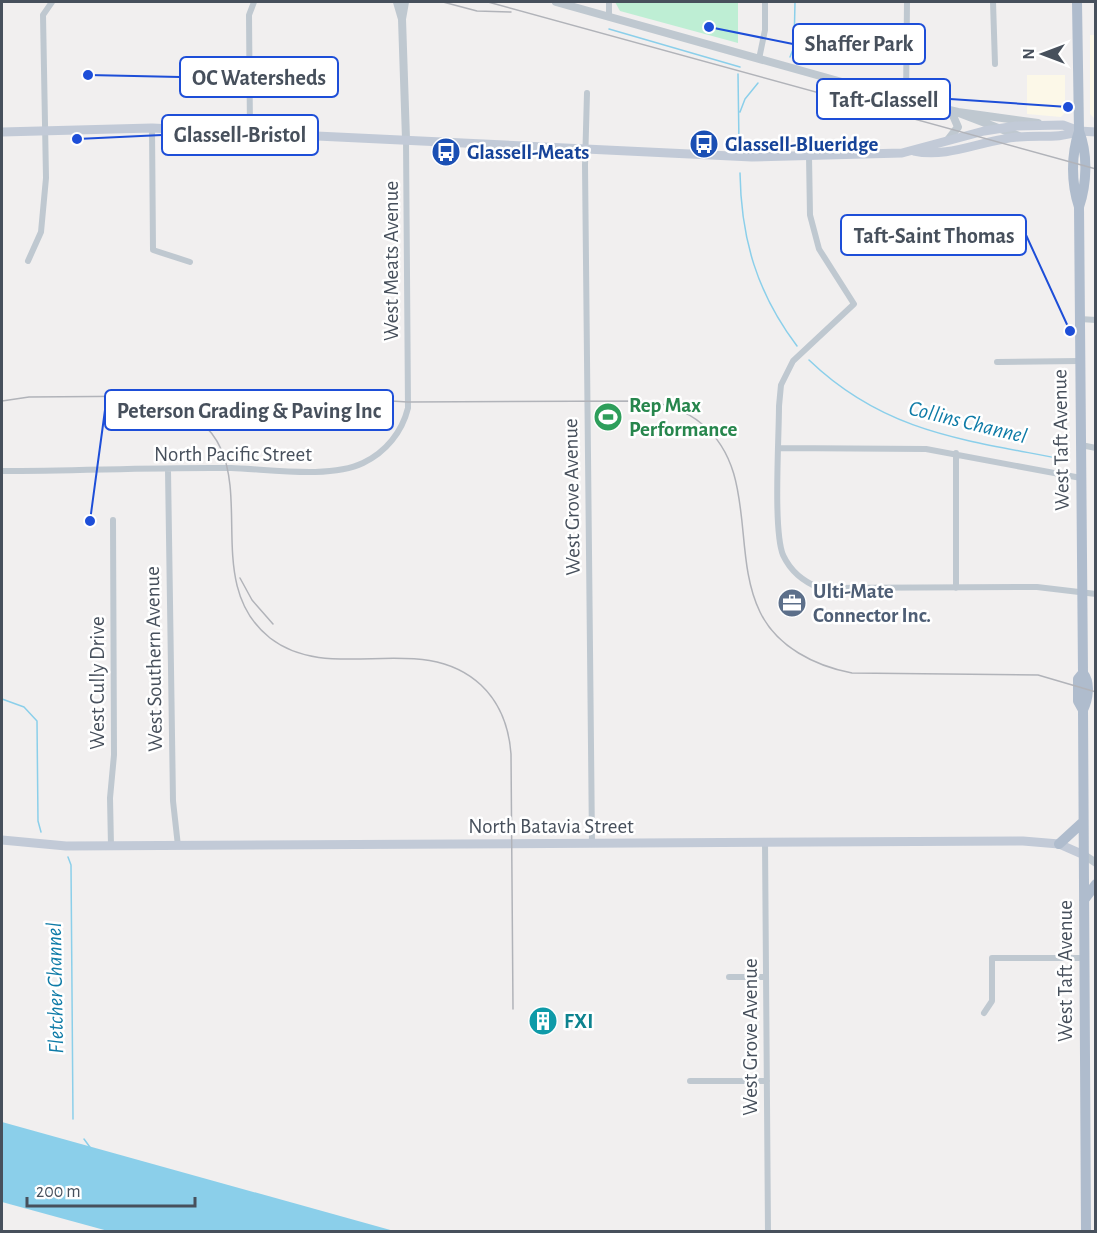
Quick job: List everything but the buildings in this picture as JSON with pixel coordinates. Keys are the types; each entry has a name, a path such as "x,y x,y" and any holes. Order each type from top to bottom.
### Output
{"main road":[{"name":"West Taft Avenue","path":"1077,2 1078,131 1084,146 1084,192 1079,207 1083,673 1077,679 1078,701 1083,710 1086,1232"},
{"path":"2,132 152,128 406,139 723,157 914,151 948,140 1000,128 1048,124 1064,125 1078,131 1095,132"},
{"path":"914,151 930,155 1019,136 1064,137 1078,131"},
{"path":"1059,843 1083,822"},
{"name":"North Batavia Street","path":"2,840 60,846 1023,841 1059,843 1084,855"},
{"path":"1084,900 1095,884"}],"street":[{"path":"28,261 41,232 46,178 44,15 52,2"},
{"path":"250,132 249,15 254,2"},
{"path":"398,2 402,19 406,139"},
{"path":"402,19 405,2"},
{"path":"556,2 906,100 954,111 1048,124"},
{"path":"609,2 609,16"},
{"path":"759,59 765,30 765,2"},
{"path":"906,100 907,2"},
{"path":"993,2 995,64"},
{"name":"West Grove Avenue","path":"587,93 585,150 592,843"},
{"path":"954,111 1019,136"},
{"path":"948,140 958,127 954,111"},
{"path":"152,128 153,250 190,262"},
{"name":"West Meats Avenue","path":"406,139 408,382"},
{"path":"808,156 810,216 819,249 854,304 794,361 786,373 779,394 779,513 782,553 796,575 819,588 1037,587 1095,594"},
{"path":"1080,320 1095,320"},
{"path":"997,362 1080,361"},
{"name":"North Pacific Street","path":"2,471 320,471 362,464 389,445 405,422 408,382"},
{"path":"1081,445 1095,448"},
{"path":"779,447 926,449 1081,478"},
{"path":"956,453 956,588"},
{"name":"West Southern Avenue","path":"168,470 173,801 178,846"},
{"name":"West Cully Drive","path":"111,846 110,798 114,755 113,520"},
{"name":"West Grove Avenue","path":"765,842 768,1232"},
{"name":"North Batavia Street","path":"1084,855 1095,863"},
{"path":"984,1013 992,1001 992,958 1084,958"},
{"path":"729,977 766,977"},
{"path":"690,1081 767,1081"}],"shaded area":[{"path":"1090,35 1095,35 1095,119 1090,114"},
{"path":"1027,75 1065,75 1065,113 1061,117 1027,114"}],"green space":[{"path":"615,2 738,2 738,43 620,11"}],"water":[{"path":"2,1122 394,1231 108,1231 2,1202"}],"waterway":[{"path":"790,57 794,47 795,2"},
{"name":"Collins Channel","path":"609,29 740,67"},
{"name":"Collins Channel","path":"738,74 739,145"},
{"path":"740,112 745,99 758,83"},
{"name":"Collins Channel","path":"740,173 744,220 754,264 771,306 797,346"},
{"name":"Collins Channel","path":"809,360 838,385 898,419 962,439 1067,460"},
{"name":"Fletcher Channel","path":"2,699 24,707 37,721 38,821 41,832"},
{"name":"Fletcher Channel","path":"68,857 71,865 73,1119"},
{"path":"84,1139 92,1150"}],"railway":[{"path":"443,2 477,11 511,12"},
{"path":"488,2 1096,169"},
{"path":"2,401 29,397 287,395 408,402 643,401 667,405 702,424 719,443 731,464 737,488 751,589 767,624 776,635 798,653 824,665 852,673 1038,675 1096,692"},
{"path":"156,400 196,418 218,443 228,474 235,578 246,610 270,638 294,652 321,658 404,658 431,661 457,669 481,685 498,708 506,725 511,754 513,1009"},
{"path":"240,578 252,600 273,624"}],"place":[{"name":"Shaffer Park","path":"709,27"},
{"name":"OC Watersheds","path":"88,75"},
{"name":"Taft-Glassell","path":"1068,107"},
{"name":"Glassell-Bristol","path":"77,139"},
{"name":"Glassell-Blueridge","path":"704,144"},
{"name":"Glassell-Meats","path":"446,152"},
{"name":"Taft-Saint Thomas","path":"1070,331"},
{"name":"Rep Max Performance","path":"608,417"},
{"name":"Peterson Grading & Paving Inc","path":"90,521"},
{"name":"Ulti-Mate Connector Inc.","path":"792,603"},
{"name":"FXI","path":"543,1021"}]}
